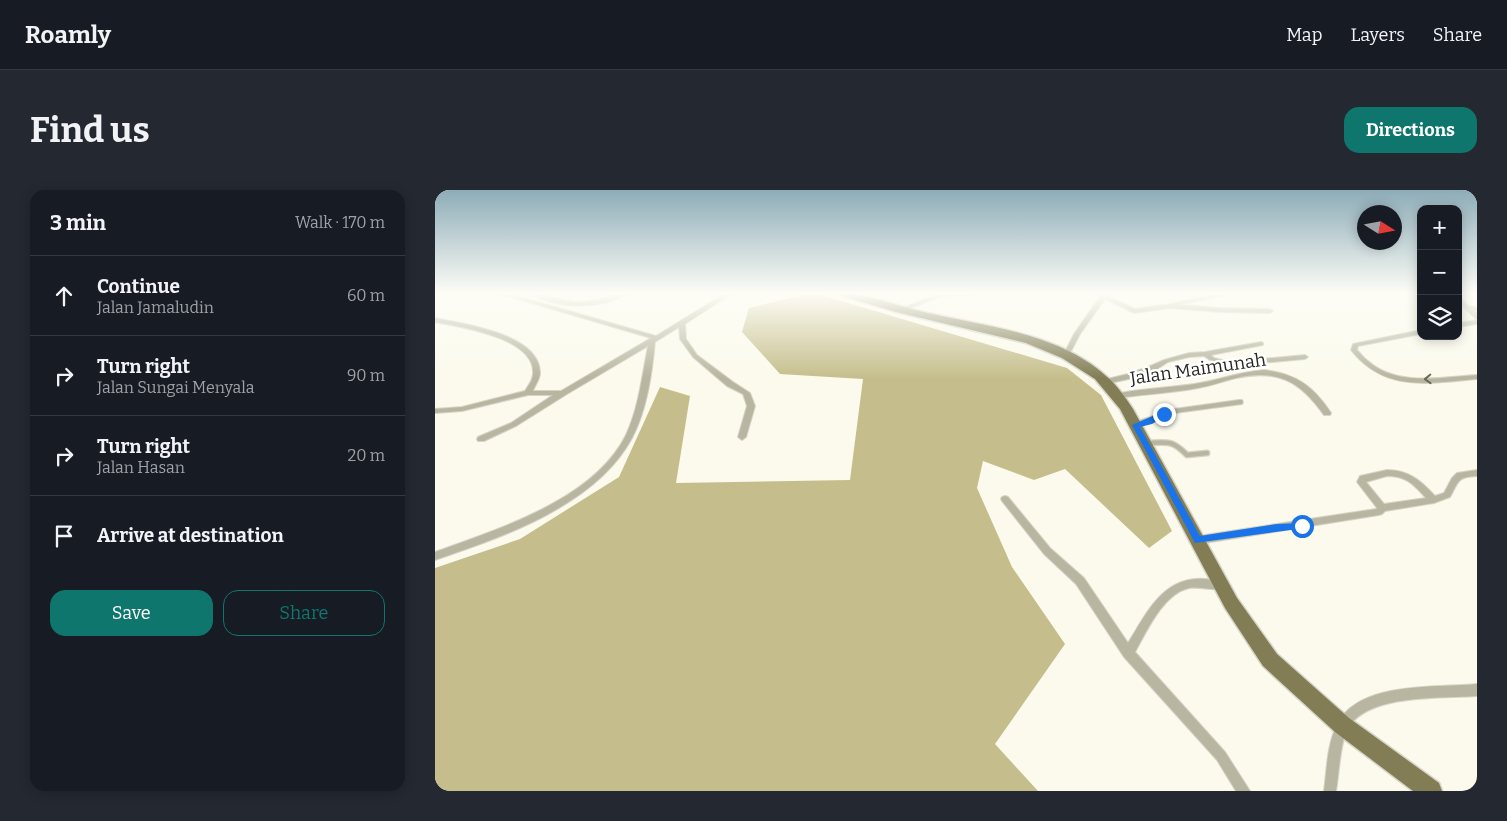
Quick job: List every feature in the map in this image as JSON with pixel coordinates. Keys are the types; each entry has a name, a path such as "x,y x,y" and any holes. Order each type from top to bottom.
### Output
{"main road":[{"path":"953,322 1022,338 1066,356 1091,370 1106,382 1118,396 1135,425 1221,585 1253,637 1270,660 1342,725 1431,791"}],"street":[{"path":"445,322 492,332 527,350 535,360 537,368 536,382 528,393"},
{"path":"595,322 654,340"},
{"path":"481,439 497,434 562,393 685,322"},
{"path":"1066,356 1085,322"},
{"path":"1462,324 1477,322"},
{"path":"435,328 454,324"},
{"path":"682,324 683,339 695,356 730,384 746,393 751,406 742,436"},
{"path":"1417,333 1355,345 1354,350 1359,357 1374,369 1386,376 1400,380 1477,377"},
{"path":"435,556 516,525 567,499 598,476 628,439 637,416 654,340"},
{"path":"1106,382 1130,376 1166,361 1189,355 1261,344"},
{"path":"1205,354 1212,359 1230,364 1305,357"},
{"name":"Jalan Maimunah","path":"1118,396 1203,385 1244,374 1277,373 1297,381 1318,400 1327,413"},
{"path":"435,411 462,409 528,393 562,393"},
{"path":"1135,425 1150,422 1174,411 1239,402"},
{"path":"1382,508 1361,482 1363,478 1395,472 1402,473 1416,482 1434,500"},
{"path":"1198,540 1302,526 1379,512 1382,508 1434,500 1447,495 1455,478 1460,474 1477,472"},
{"path":"1005,499 1047,551 1079,581 1128,653 1221,756 1244,791"},
{"path":"1128,653 1152,614 1176,589 1190,583 1221,585"},
{"path":"1330,791 1342,725 1360,706 1388,696 1477,690"}],"lane":[{"path":"1144,443 1170,442 1176,444 1187,455 1207,453"}],"shaded area":[{"path":"745,322 912,322 1067,368 1101,395 1172,531 1149,548 1065,469 1034,480 983,461 977,488 1012,567 1065,644 995,744 1038,791 435,791 435,568 520,539 619,477 660,387 690,396 676,483 850,480 863,379 780,374 742,332"}],"route":[{"path":"1164,414 1150,422 1135,425 1198,540 1302,526"}]}
